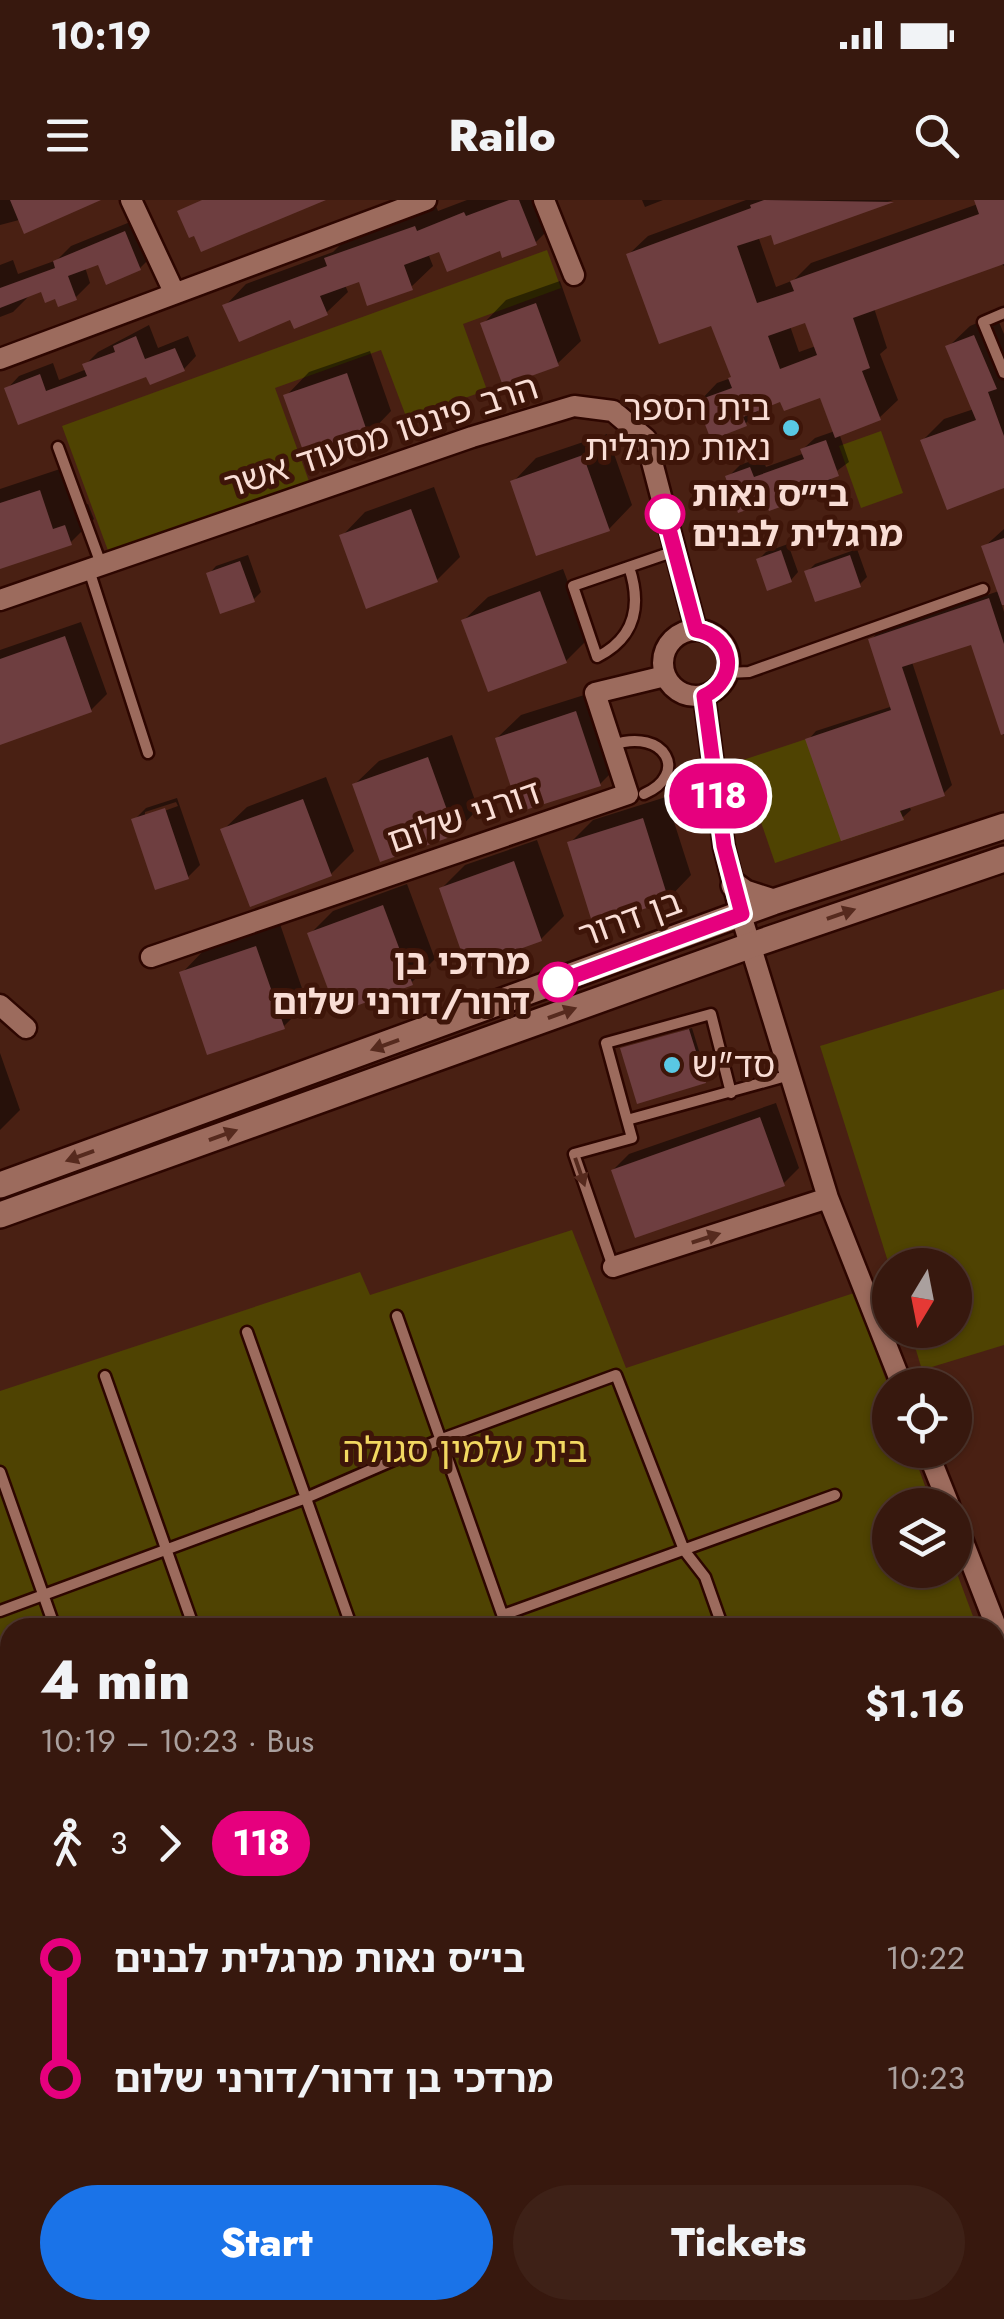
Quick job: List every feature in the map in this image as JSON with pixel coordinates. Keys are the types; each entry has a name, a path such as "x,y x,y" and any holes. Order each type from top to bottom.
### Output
{"street":[{"path":"131,200 174,292"},
{"path":"0,360 426,200"},
{"path":"544,200 574,275"},
{"name":"הרב פינטו מסעוד אשר","path":"0,600 457,442 574,406 613,410 646,439 696,630"},
{"path":"696,630 706,632 727,652 728,672 723,683 704,696 686,695 677,691 666,676 664,655 675,637 696,630"},
{"name":"דורני שלום","path":"151,958 628,794 594,693 666,676"},
{"path":"704,696 724,846 749,946 828,1198 895,1368"},
{"name":"בן דרור","path":"0,1185 772,902 1004,826"},
{"name":"בן דרור","path":"0,1215 749,946 1004,859"},
{"path":"734,885 772,902"},
{"path":"0,1005 26,1028"},
{"path":"613,1268 828,1198"},
{"path":"972,1564 993,1618"}],"lane":[{"path":"1004,314 984,322 1004,374"},
{"path":"58,447 148,753"},
{"path":"629,567 638,604 631,624 613,648 597,657 573,586 675,551"},
{"path":"728,672 748,672 982,589"},
{"path":"612,745 631,739 649,740 662,750 667,762 666,776 659,787 644,794"},
{"path":"613,1268 574,1154 632,1138 606,1042 711,1014 731,1092"},
{"path":"627,1120 790,1075"},
{"path":"397,1316 504,1618"},
{"path":"247,1332 348,1618"},
{"path":"0,1611 306,1498 442,1438 616,1374 684,1550 705,1577 719,1618"},
{"path":"105,1376 190,1618"},
{"path":"0,1472 52,1618"},
{"path":"503,1614 835,1496"}],"green space":[{"path":"547,250 561,288 463,324 487,390 407,419 381,350 275,388 310,484 110,556 62,426"},
{"path":"881,431 903,493 861,508 839,446"},
{"path":"869,718 904,820 775,863 740,761"},
{"path":"1004,989 1004,1345 921,1368 915,1348 972,1348 972,1248 884,1248 820,1046"},
{"name":"בית עלמין סגולה","path":"572,1230 626,1368 854,1293 882,1368 872,1368 872,1468 919,1468 926,1488 872,1488 872,1588 962,1588 974,1618 0,1618 0,1391 360,1272 370,1295"}],"building":[{"path":"10,200 101,200 24,234"},
{"path":"202,200 326,200 201,252 194,236 189,238 177,211"},
{"path":"519,200 537,245 502,258 500,251 447,272 439,252 404,265 413,290 367,306 359,282 320,296 328,315 294,329 290,320 239,342 222,305 327,266 324,258 415,226 417,231"},
{"path":"764,200 894,202 774,245 771,235 737,246 757,303 794,291 790,281 979,214 974,200 1004,200 1004,264 853,318 870,368 862,371 881,420 835,438 820,398 784,411 780,402 743,417 747,426 711,440 696,401 732,388 711,326 659,344 626,254 751,208 750,205","holes":["805,323 817,355 780,369 768,336"]},
{"path":"125,231 141,270 106,285 98,265 68,276 77,300 58,307 55,299 45,303 41,292 0,308 0,288 55,268 53,261"},
{"path":"536,303 559,366 503,386 480,323"},
{"path":"974,335 997,389 988,392 1004,436 1004,488 947,510 920,440 976,420 945,346"},
{"path":"136,336 145,359 175,348 185,371 150,385 146,377 18,425 4,388 40,374 46,391 87,376 82,364 115,352 113,346"},
{"path":"347,373 369,437 306,459 283,395"},
{"path":"826,440 839,476 817,484 820,493 769,511 766,503 738,513 725,476 750,467 754,477 804,459 800,449"},
{"path":"583,455 610,531 536,556 510,481"},
{"path":"40,490 53,529 65,525 72,545 0,569 0,503"},
{"path":"411,509 438,582 366,609 339,535"},
{"path":"1004,538 1004,605 1002,605 981,546"},
{"path":"781,550 792,582 767,591 756,559"},
{"path":"850,555 861,587 815,602 804,571"},
{"path":"240,561 255,602 220,614 206,573"},
{"path":"540,591 567,663 488,692 461,620"},
{"path":"989,598 1004,644 1004,734 1001,735 971,645 902,667 945,796 900,811 904,820 841,841 805,739 891,710 868,639"},
{"path":"65,636 92,712 0,745 0,659"},
{"path":"576,711 601,786 519,812 495,738"},
{"path":"428,757 456,835 380,862 352,784"},
{"path":"303,799 332,876 250,907 220,829"},
{"path":"165,808 189,879 155,890 131,819"},
{"path":"643,818 669,901 593,925 567,842"},
{"path":"514,861 542,941 467,968 439,888"},
{"path":"383,905 413,985 337,1013 307,933"},
{"path":"256,946 285,1029 207,1055 179,972"},
{"path":"689,1029 706,1083 637,1104 620,1048"},
{"path":"760,1117 785,1186 635,1238 611,1170"}],"bus line":[{"name":"118","path":"558,982 742,914 724,846 704,696 723,683 729,662 715,636 696,630 665,514"}],"place":[{"name":"בית הספר נאות מרגלית","path":"791,428"},
{"name":"בי״ס נאות מרגלית לבנים","path":"665,514"},
{"name":"מרדכי בן דרור/דורני שלום","path":"558,982"},
{"name":"סד\"ש","path":"672,1065"}]}
